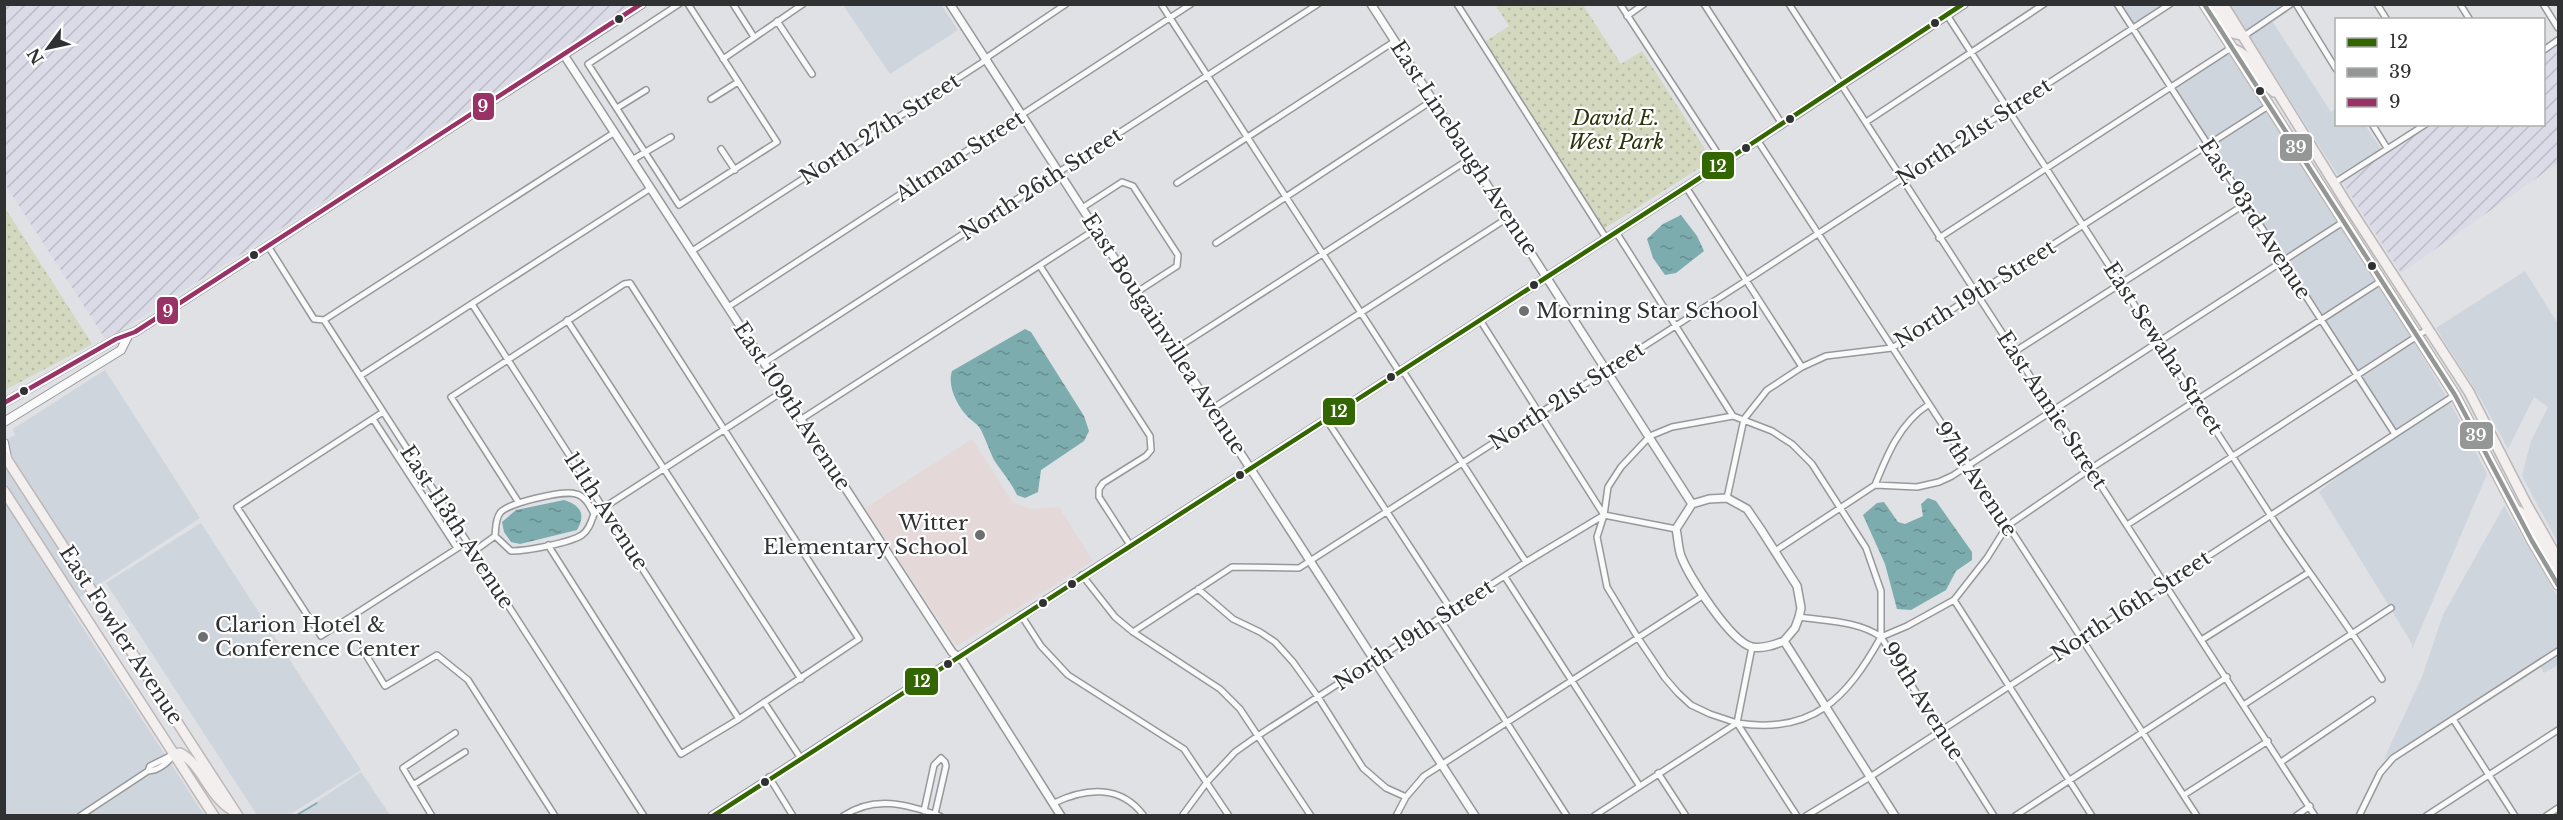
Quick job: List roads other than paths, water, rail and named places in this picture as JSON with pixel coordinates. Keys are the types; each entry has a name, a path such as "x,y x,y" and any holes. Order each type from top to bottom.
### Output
{"main road":[{"path":"5,402 116,339 128,336 642,4"},
{"path":"2204,4 2455,395 2516,511 2559,585"},
{"path":"2212,4 2233,33 2244,36"},
{"path":"2223,4 2334,183 2469,392 2527,505 2559,559"},
{"path":"2231,48 2245,54 2265,83 2279,94"},
{"path":"2343,222 2359,236 2378,266 2382,269 2389,268"},
{"path":"4,422 121,350 128,336"},
{"path":"2462,408 2470,412 2491,448 2499,448"},
{"path":"4,443 6,457"},
{"name":"East Fowler Avenue","path":"6,457 237,814"},
{"name":"East Fowler Avenue","path":"4,491 214,816"},
{"path":"2516,511 2524,515 2559,571"},
{"path":"174,754 185,755 215,797 237,814"}],"street":[{"path":"679,4 588,64 680,205 777,142 688,4"},
{"path":"732,4 754,37"},
{"path":"723,59 803,4"},
{"name":"East Bougainvillea Avenue","path":"950,4 1475,816"},
{"name":"North 27th Street","path":"692,251 986,60 1066,4"},
{"path":"1161,4 1526,562"},
{"name":"Altman Street","path":"728,307 1191,4"},
{"name":"North 26th Street","path":"764,363 1318,4"},
{"name":"East Linebaugh Avenue","path":"1371,4 1692,504"},
{"path":"1457,4 1606,238"},
{"path":"1620,4 1724,163"},
{"path":"1627,16 1644,4"},
{"path":"1704,4 1782,124"},
{"name":"East Annie Street","path":"1789,4 2090,470 2203,639 2315,816"},
{"path":"712,816 1082,575 1402,372 1964,4"},
{"path":"1866,122 2044,4"},
{"name":"East 93rd Avenue","path":"2117,4 2395,434"},
{"name":"North 21st Street","path":"1133,632 1232,567 1299,568 2170,4"},
{"path":"2244,36 2293,4 2335,66"},
{"path":"2377,4 2386,18"},
{"path":"2460,4 2469,18"},
{"path":"2543,4 2559,28"},
{"name":"East Sewaha Street","path":"1947,15 2308,573 2354,633 2382,679"},
{"path":"777,21 812,74"},
{"path":"2545,49 2559,40"},
{"path":"1177,183 1395,41"},
{"path":"1939,238 2231,48"},
{"name":"East 109th Avenue","path":"564,55 800,421 957,657 963,661 1061,816"},
{"path":"711,99 738,82"},
{"path":"617,108 646,90"},
{"path":"1216,243 1433,100"},
{"name":"North 19th Street","path":"1727,498 1744,419 1767,390 1802,367 1826,356 1892,348 2270,105"},
{"path":"2373,126 2387,148"},
{"path":"2334,183 2423,126"},
{"path":"324,320 615,132"},
{"path":"632,160 670,137"},
{"name":"97th Avenue","path":"1758,141 2197,816"},
{"path":"721,149 735,170"},
{"path":"1174,350 1471,159"},
{"path":"1082,208 1122,182 1127,183 1133,186 1172,245 1178,255 1177,266 1137,292"},
{"path":"1686,187 1802,367"},
{"path":"360,376 651,188"},
{"path":"2014,352 2245,204"},
{"path":"1213,408 1509,217"},
{"path":"1875,485 1917,487 1939,482 1968,466 2343,222"},
{"path":"800,421 1096,229"},
{"path":"1616,232 1733,416 1672,427 1650,436 1634,451 1608,487 1604,515 1596,537 1607,587 1638,638 1678,693 1691,705 1737,723 1759,727 1804,719 1826,708 1841,696 1858,677 1881,637 1954,600 1987,558 2007,526 2381,280"},
{"name":"East 113th Avenue","path":"267,246 314,319 324,320 644,816"},
{"path":"1040,266 1150,436 1150,450 1146,456 1103,483 1099,489 1100,497 1130,545"},
{"path":"519,503 451,397 624,284 630,284 859,639 740,719 681,754 548,545"},
{"name":"111th Avenue","path":"472,304 740,719"},
{"path":"567,320 801,679"},
{"path":"1480,320 1604,515 1676,528"},
{"path":"2127,525 2428,329"},
{"path":"495,536 511,551 548,545 581,535 590,527 594,514 782,393"},
{"name":"North 16th Street","path":"1806,816 1870,777 2009,684 2455,395"},
{"path":"1775,551 1875,485 1894,443 1915,413 1928,405"},
{"path":"383,412 237,507 321,636 467,542"},
{"name":"99th Avenue","path":"1733,416 1772,431 1792,444 1812,464 1842,507 1866,548 1875,570 1881,591 1881,637 1994,816"},
{"path":"373,419 457,548"},
{"path":"1326,419 1452,611"},
{"path":"473,552 495,536 496,523 501,512 519,503 563,494 576,494 589,504 594,514"},
{"path":"1727,498 1747,509 1797,586 1801,608 1799,617 1795,628 1784,641 1769,646 1752,647 1732,634 1704,595 1681,556 1676,528 1682,516 1692,504 1709,499 1727,498"},
{"name":"North 19th Street","path":"1182,816 1207,782 1235,752 1317,697 1505,578 1526,562 1604,515"},
{"path":"2203,639 2308,573"},
{"path":"1082,575 1114,617 1220,689 1240,708 1311,816"},
{"path":"1505,578 1639,785"},
{"path":"1198,589 1233,619 1275,642 1293,662 1363,768 1386,788 1406,796"},
{"path":"1396,816 1406,796 1424,776 1704,595"},
{"path":"1954,600 2092,816"},
{"path":"2245,704 2391,608"},
{"path":"1021,615 1041,646 1068,675 1171,738 1184,749 1229,816"},
{"path":"1799,617 1866,628 1881,637"},
{"path":"1440,619 1567,816"},
{"path":"1784,641 1895,816"},
{"path":"1752,647 1737,723 1797,816"},
{"path":"363,650 385,686 437,655 468,680 555,816"},
{"path":"2360,816 2380,772 2393,758 2559,651"},
{"path":"2015,816 2227,677"},
{"path":"2282,762 2372,700"},
{"path":"764,702 800,757"},
{"path":"2453,719 2515,816"},
{"path":"1594,816 1737,723"},
{"path":"2426,816 2559,730"},
{"path":"432,816 403,768 455,733"},
{"path":"2184,795 2268,741"},
{"path":"413,785 465,752"},
{"path":"80,816 148,771 152,772 170,761 174,754"},
{"path":"843,816 863,805 881,801 938,815 946,766 941,758 934,765 924,811"},
{"path":"1658,773 1686,816"},
{"path":"769,777 793,816"},
{"path":"1054,803 1080,792 1103,790 1128,800 1144,816"},
{"path":"2296,816 2310,806"},
{"path":"2546,816 2559,808"}],"water":[{"path":"1681,215 1697,236 1704,251 1676,273 1665,275 1653,258 1647,239 1663,224"},
{"path":"1025,329 1031,332 1084,416 1089,431 1084,441 1041,470 1038,492 1025,498 1017,495 994,460 980,428 960,407 954,396 951,377 952,371"},
{"path":"1928,498 1936,501 1972,552 1972,560 1956,571 1946,590 1911,610 1897,609 1885,564 1863,515 1877,503 1884,502 1898,522 1905,524 1923,516 1921,504"},
{"path":"564,500 580,511 581,520 577,530 520,544 511,542 504,532 502,522 516,510"}],"waterway":[{"path":"295,816 317,803"}],"place":[{"name":"Morning Star School","path":"1524,311"},
{"name":"Witter Elementary School","path":"980,535"},
{"name":"Clarion Hotel & Conference Center","path":"203,637"}],"park label":[{"name":"David E. West Park","path":"1616,130"}]}
